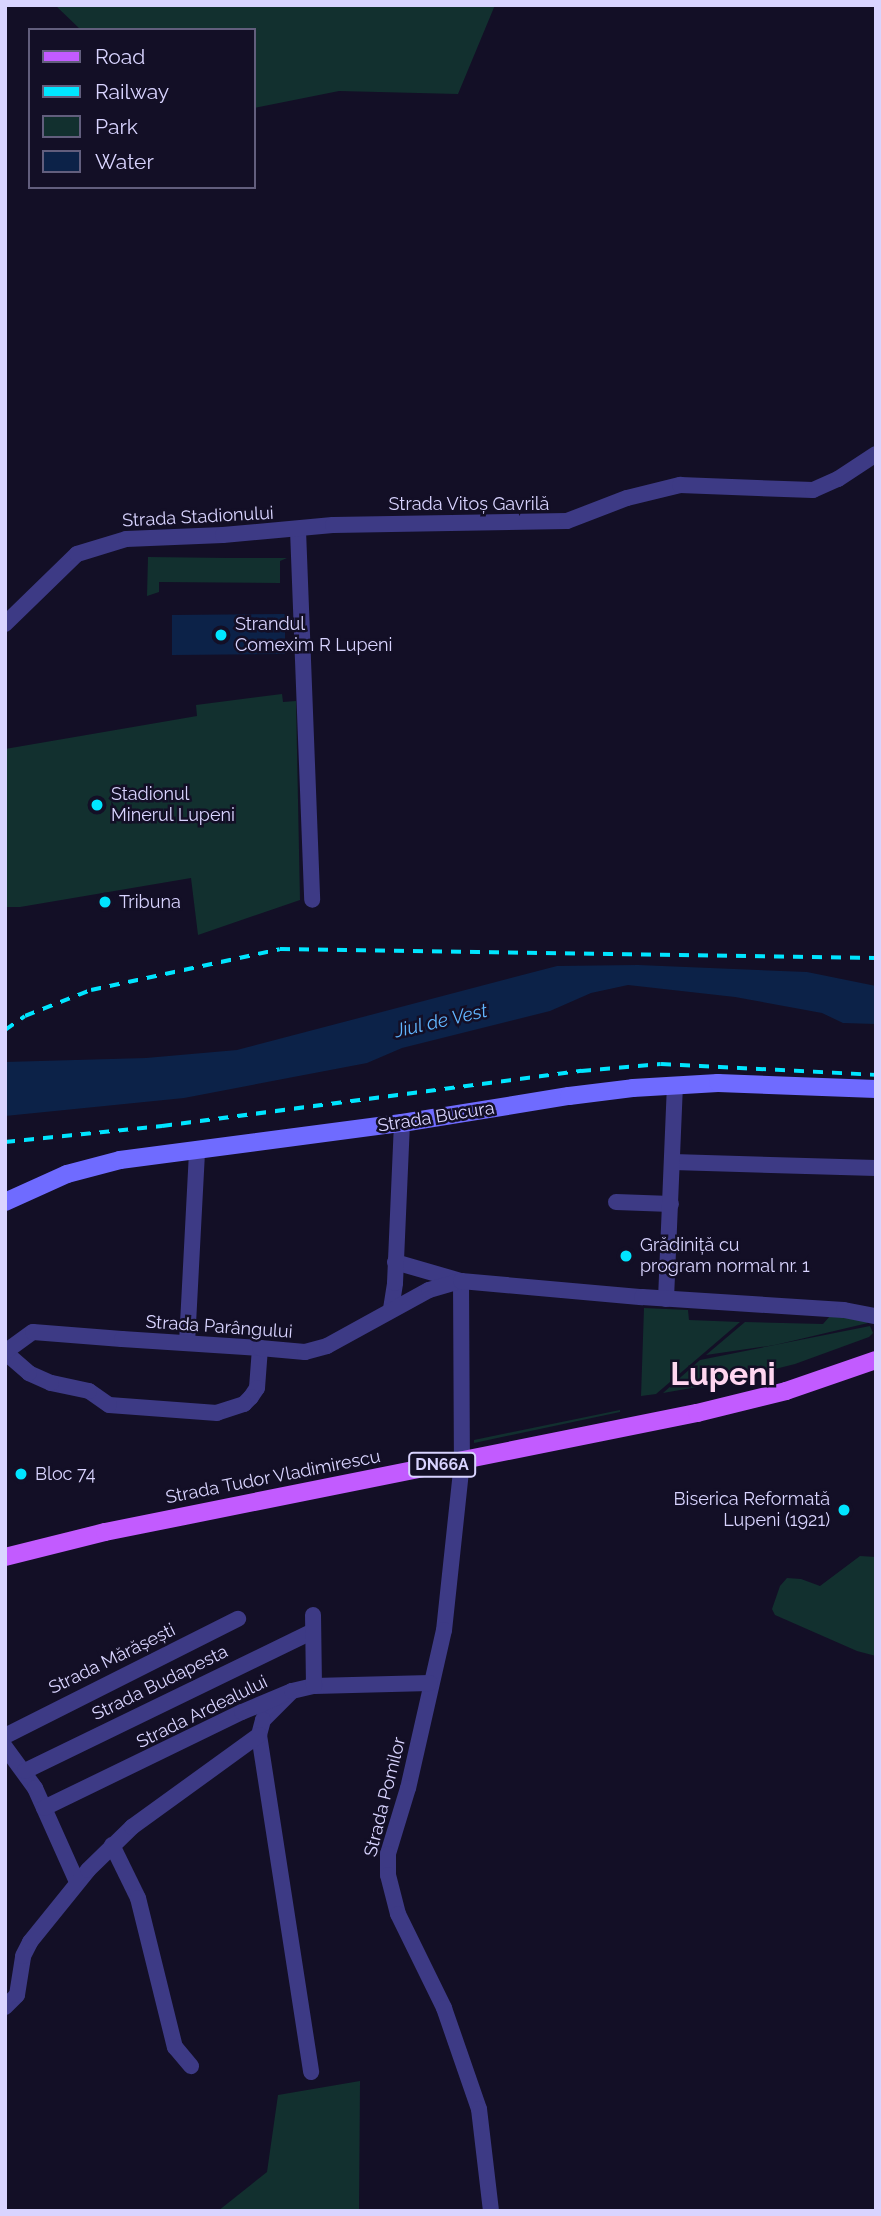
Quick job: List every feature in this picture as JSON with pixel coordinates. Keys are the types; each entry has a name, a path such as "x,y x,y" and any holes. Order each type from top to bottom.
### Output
{"main road":[{"name":"Strada Bucura","path":"5,1202 86,1168 197,1149 402,1123 569,1096 675,1085 876,1089"},
{"name":"Strada Tudor Vladimirescu","path":"5,1556 104,1532 462,1462 743,1402 876,1360"}],"street":[{"name":"Strada Vitoș Gavrilă","path":"298,530 360,524 567,522 626,498 680,485 813,490 838,479 876,454"},
{"name":"Strada Stadionului","path":"5,624 65,564 94,547 146,537 298,530"},
{"path":"298,530 312,900"},
{"path":"666,1299 675,1085"},
{"path":"391,1309 402,1123"},
{"path":"187,1343 197,1149"},
{"path":"673,1162 876,1168"},
{"path":"616,1202 671,1204"},
{"name":"Strada Parângului","path":"395,1262 461,1281 666,1299 844,1310 876,1316"},
{"path":"461,1281 462,1462"},
{"name":"Strada Parângului","path":"5,1352 33,1332 304,1352 316,1350 445,1283 461,1281"},
{"path":"5,1352 29,1373 51,1383 89,1391 109,1405 217,1413 244,1404 257,1388 260,1348"},
{"name":"Strada Pomilor","path":"462,1462 449,1602 408,1788 388,1854 388,1875 398,1914 449,2020 479,2109 491,2211"},
{"name":"Strada Mărășești","path":"5,1736 237,1619"},
{"name":"Strada Budapesta","path":"25,1771 313,1623 314,1686"},
{"name":"Strada Ardealului","path":"44,1808 292,1691 314,1686 430,1683"},
{"path":"292,1691 262,1720 258,1735 311,2072"},
{"path":"5,2007 17,1994 26,1950 77,1882 112,1845 258,1735"},
{"path":"5,1747 25,1771 77,1882"},
{"path":"112,1845 138,1898 175,2047 191,2066"}],"green space":[{"path":"55,5 495,5 458,94 339,91 256,108 256,28 79,28"},
{"path":"148,557 287,558 280,561 280,583 159,582 159,592 147,596"},
{"path":"282,694 283,702 296,701 300,900 198,935 191,878 20,907 5,907 5,749 197,716 196,705"},
{"path":"644,1308 688,1310 689,1320 740,1322 656,1394 641,1396"},
{"path":"830,1316 864,1319 868,1323 775,1345 706,1355 745,1322 823,1324"},
{"path":"870,1326 873,1333 869,1337 795,1364 720,1383 663,1393 700,1360"},
{"path":"620,1412 474,1443 474,1440"},
{"path":"860,1556 876,1557 876,1656 857,1651 775,1615 772,1609 780,1586 787,1578 801,1579 820,1586"},
{"path":"360,2081 359,2211 218,2211 267,2172 278,2095"}],"water":[{"name":"Strandul Comexim R Lupeni","path":"285,614 285,654 172,655 172,615"},
{"name":"Jiul de Vest","path":"638,965 807,972 876,986 876,1024 843,1023 822,1013 735,997 628,985 591,993 550,1011 402,1048 367,1063 184,1098 5,1116 5,1062 146,1058 237,1050 557,966"}],"railway":[{"path":"5,1030 25,1016 91,990 280,949 876,958"},
{"path":"5,1142 162,1126 581,1071 661,1064 876,1075"}],"place":[{"name":"Strandul Comexim R Lupeni","path":"221,635"},
{"name":"Stadionul Minerul Lupeni","path":"97,805"},
{"name":"Tribuna","path":"105,902"},
{"name":"Grădiniță cu program normal nr. 1","path":"626,1256"},
{"name":"Bloc 74","path":"21,1474"},
{"name":"Biserica Reformată Lupeni (1921)","path":"844,1510"}],"district":[{"name":"Lupeni","path":"723,1374"}]}
